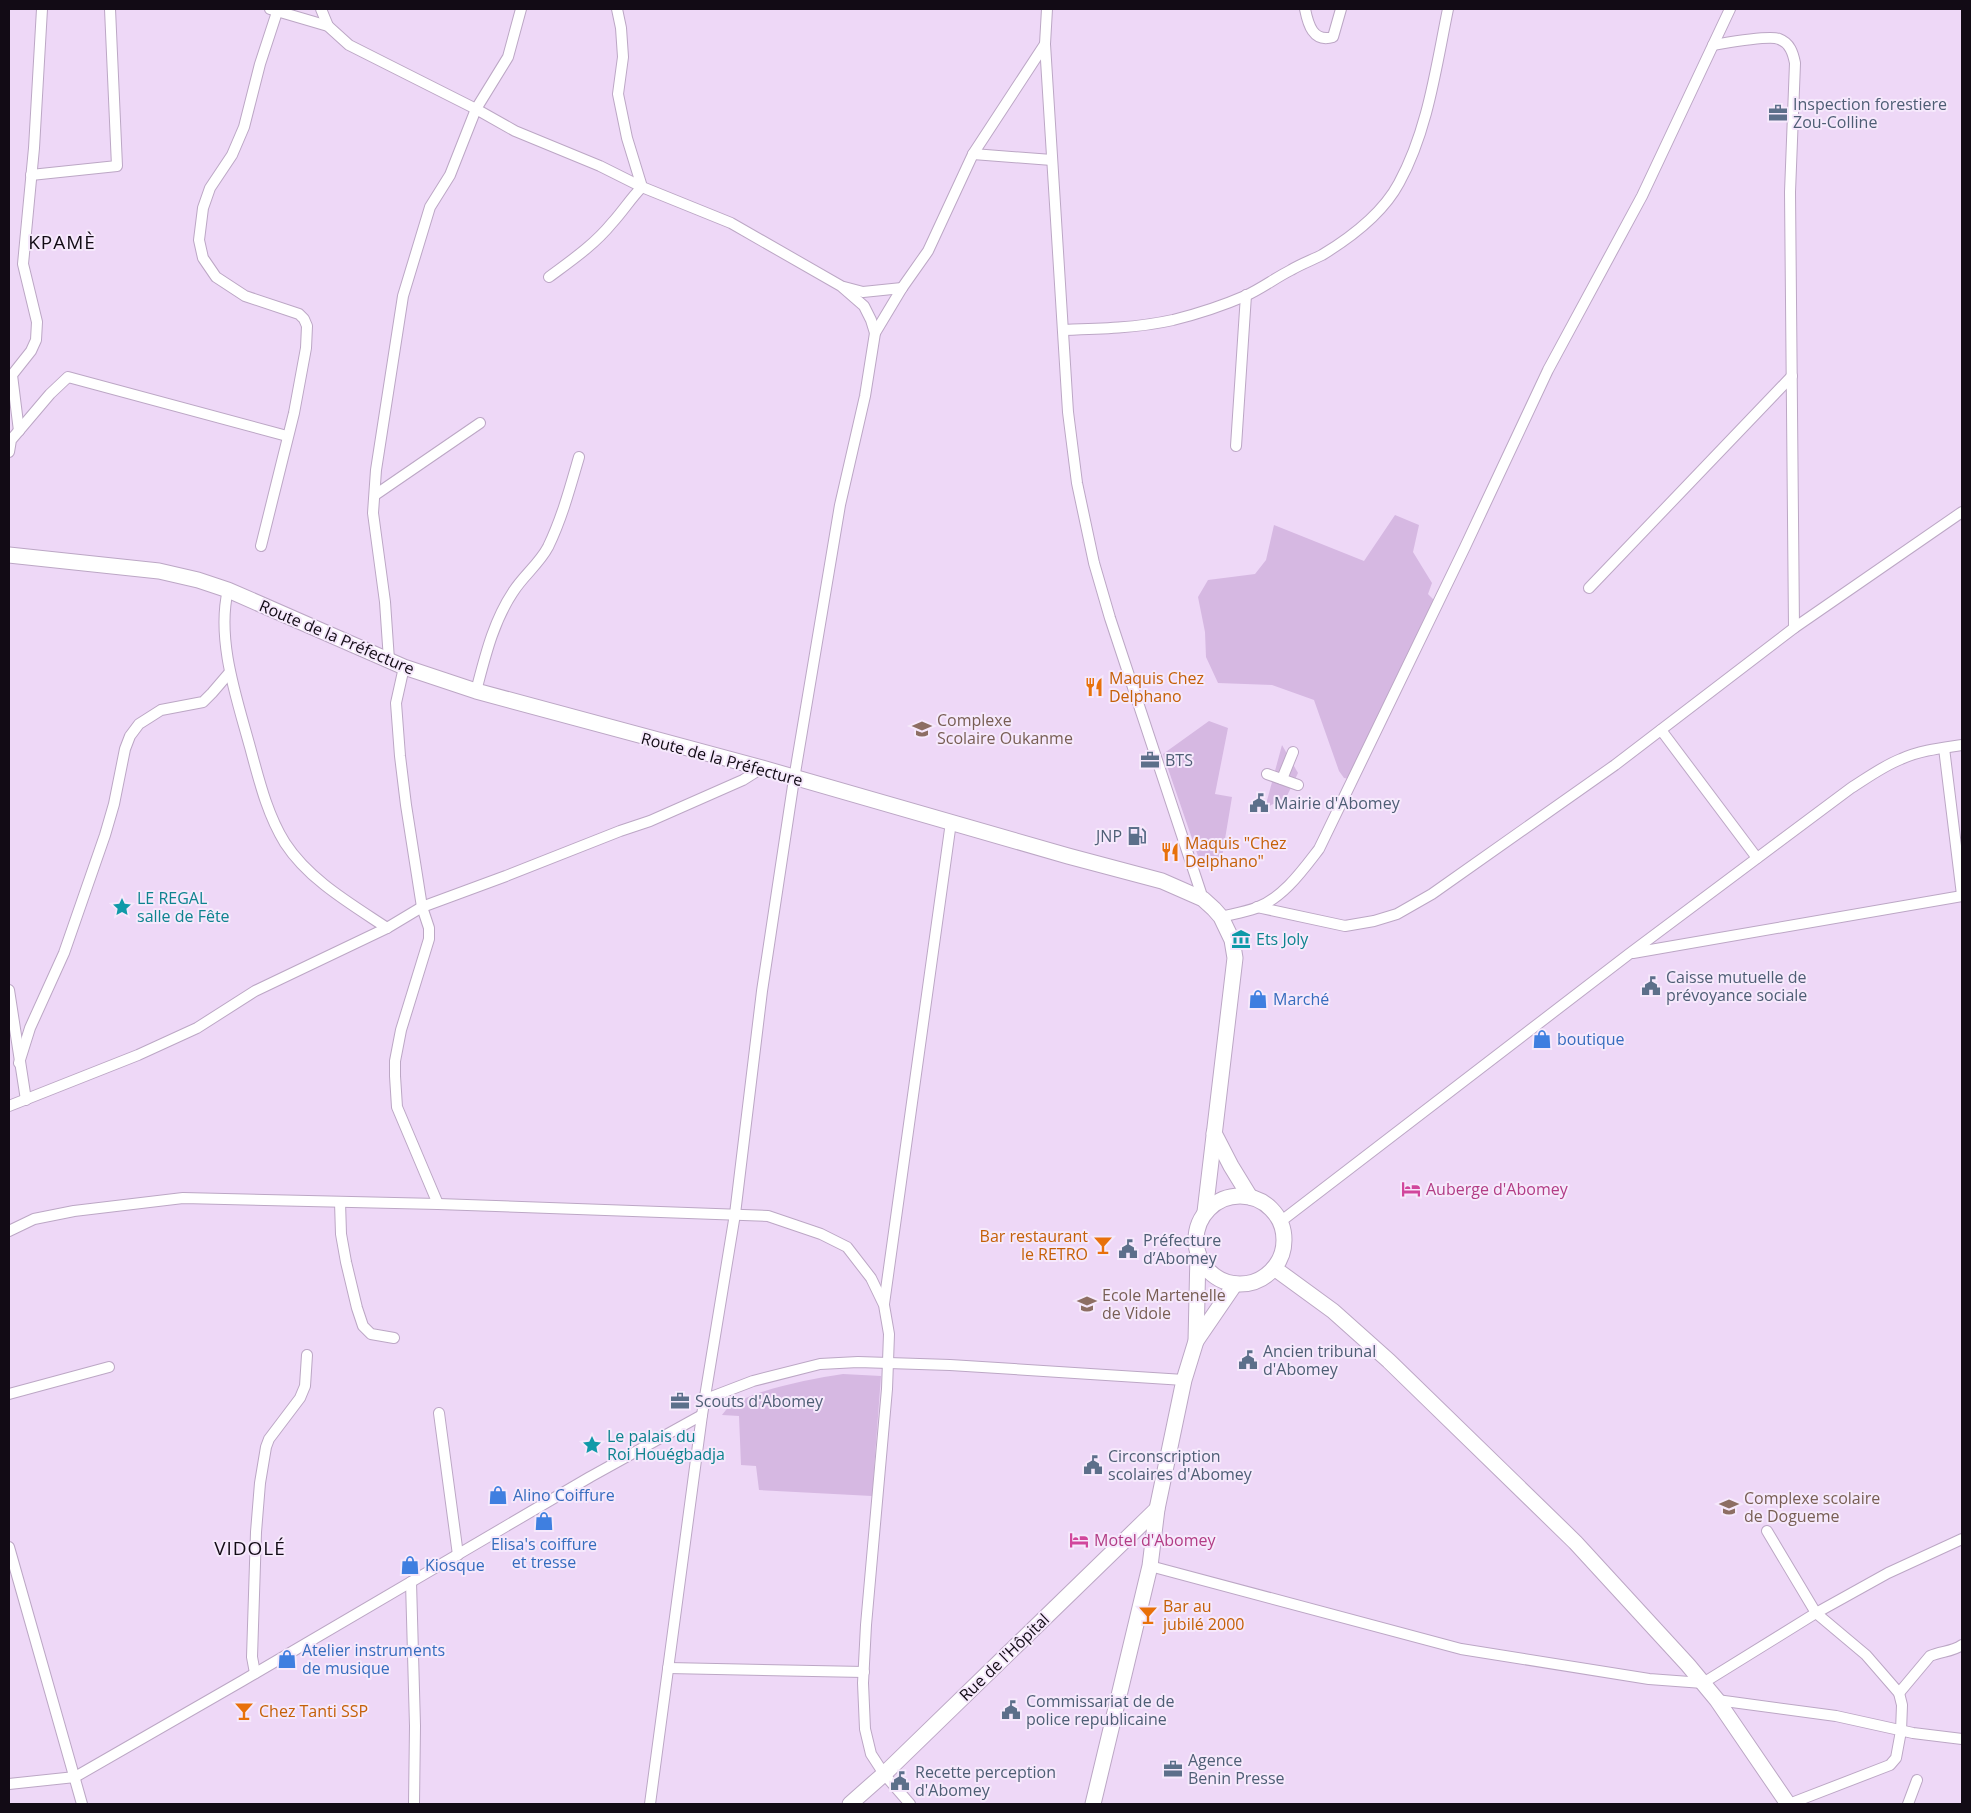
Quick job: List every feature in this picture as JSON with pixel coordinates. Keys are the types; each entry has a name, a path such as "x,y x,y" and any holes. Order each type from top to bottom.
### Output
{"street":[{"path":"19,431 12,375 36,340 37,322 23,264 42,9"},
{"path":"31,175 117,166 110,9"},
{"path":"261,546 294,413 306,348 306,323 299,314 245,296 216,277 203,258 199,240 203,208 210,188 232,155 244,127 275,9 328,26 349,45 476,109 515,131 600,166 642,187 731,223 841,286 864,306 875,333"},
{"path":"321,9 328,26"},
{"path":"388,660 385,602 373,513 376,470 406,283 430,207 450,175 476,109 508,57 521,9"},
{"path":"617,9 621,28 623,58 618,94 626,138 642,187"},
{"path":"1047,9 1045,44 1052,160 1068,412 1077,483 1094,563 1110,618 1203,899"},
{"path":"1305,9 1311,31 1327,39 1333,37 1341,9"},
{"path":"1063,330 1121,327 1171,320 1202,312 1246,295 1321,255 1350,235 1380,208 1398,185 1408,164 1427,111 1448,9"},
{"path":"1221,917 1257,908 1280,894 1300,874 1319,849 1548,370 1642,196 1730,9"},
{"path":"1713,45 1778,38 1787,44 1794,53 1790,192 1794,628"},
{"path":"650,1804 702,1415 735,1214 762,991 794,779 840,505 865,396 875,333 902,288 928,251 973,154 1045,44"},
{"path":"973,154 1052,160"},
{"path":"550,277 587,249 612,224 631,198 642,187"},
{"path":"841,286 864,292 902,288"},
{"path":"1236,446 1246,295"},
{"path":"1589,588 1792,376"},
{"path":"9,452 11,440 50,394 68,377 287,436"},
{"path":"375,494 480,423"},
{"path":"476,692 488,643 500,614 513,591 546,549 561,519 579,457"},
{"path":"1257,908 1346,926 1374,921 1397,914 1432,894 1615,765 1794,628 1962,512"},
{"name":"Route de la Préfecture","path":"9,555 159,571 198,580 228,590 404,667 476,692 762,768 794,779 1162,881 1203,899 1221,917 1232,940 1235,958 1205,1212"},
{"path":"228,590 224,613 230,672 269,813 286,844 307,870 387,928"},
{"path":"404,667 396,703 406,805 422,907 429,928 429,939 401,1030 395,1061 395,1076 397,1106 438,1204"},
{"path":"20,1063 30,1028 64,953 105,835 114,804 125,749 130,736 140,724 161,710 202,702 212,694 230,672"},
{"path":"1661,730 1757,858"},
{"path":"1280,1222 1629,954 1851,788 1901,758 1928,750 1962,745"},
{"path":"1629,954 1962,895 1944,748"},
{"path":"1282,779 1294,752"},
{"path":"9,1106 138,1055 196,1028 255,991 387,928 422,907 650,821 743,780 762,768"},
{"path":"1267,774 1298,785"},
{"path":"884,1305 951,822"},
{"path":"9,990 26,1100"},
{"path":"1214,1133 1250,1197"},
{"path":"1093,1804 1150,1566 1157,1509 1184,1380 1196,1341 1198,1253 1196,1232 1205,1212 1221,1200 1240,1196 1250,1197 1268,1206 1280,1222 1284,1240 1282,1250 1274,1268 1257,1281 1235,1284 1225,1282 1208,1271 1198,1253"},
{"path":"9,1231 34,1219 74,1211 183,1198 438,1204 768,1216 821,1234 847,1246 871,1278 884,1305 889,1334 864,1672 867,1742 871,1754 884,1774 910,1804"},
{"path":"340,1202 341,1234 346,1262 364,1326 371,1334 394,1338"},
{"path":"1274,1268 1334,1311 1389,1361 1575,1542 1717,1700 1788,1804 1890,1765 1896,1758 1901,1731 1902,1705 1899,1693 1866,1655 1816,1613 1767,1531"},
{"path":"1196,1341 1235,1284"},
{"path":"255,1673 252,1657 260,1483 269,1439 300,1398 305,1386 307,1355"},
{"path":"706,1399 753,1381 820,1364 858,1362 1184,1380"},
{"path":"9,1394 109,1367"},
{"path":"439,1413 458,1555"},
{"path":"9,1784 75,1777 702,1415"},
{"name":"Rue de l'Hôpital","path":"850,1804 884,1774 1157,1509"},
{"path":"1150,1566 1461,1648 1650,1679 1703,1683 1816,1613 1888,1573 1962,1539"},
{"path":"9,1547 82,1804"},
{"path":"411,1582 414,1804"},
{"path":"1899,1693 1924,1660 1936,1653 1953,1650 1962,1645"},
{"path":"668,1668 864,1672"},
{"path":"1717,1700 1836,1716 1901,1731 1962,1739"},
{"path":"1908,1804 1917,1780"}],"shaded area":[{"path":"1395,515 1419,525 1413,552 1432,583 1428,594 1435,601 1350,779 1344,778 1339,771 1314,700 1272,685 1218,683 1206,657 1205,632 1198,597 1208,580 1255,574 1266,560 1274,525 1364,561"},
{"path":"1209,721 1228,728 1215,794 1232,797 1222,857 1198,856 1163,754"},
{"path":"1282,745 1298,773 1286,798 1265,808"},
{"path":"843,1374 881,1376 872,1496 759,1490 756,1466 741,1465 739,1416 722,1415 732,1405 758,1393 802,1381"}],"place":[{"name":"Inspection forestiere Zou-Colline","path":"1778,113"},
{"name":"Maquis Chez Delphano","path":"1094,687"},
{"name":"Complexe Scolaire Oukanme","path":"922,729"},
{"name":"BTS","path":"1150,760"},
{"name":"Mairie d'Abomey","path":"1259,803"},
{"name":"JNP","path":"1137,836"},
{"name":"Maquis \"Chez Delphano\"","path":"1170,852"},
{"name":"LE REGAL salle de Fête","path":"122,907"},
{"name":"Ets Joly","path":"1241,939"},
{"name":"Caisse mutuelle de prévoyance sociale","path":"1651,986"},
{"name":"Marché","path":"1258,999"},
{"name":"boutique","path":"1542,1039"},
{"name":"Auberge d'Abomey","path":"1411,1189"},
{"name":"Bar restaurant le RETRO","path":"1103,1245"},
{"name":"Préfecture d’Abomey","path":"1128,1249"},
{"name":"Ecole Martenelle de Vidole","path":"1087,1304"},
{"name":"Ancien tribunal d'Abomey","path":"1248,1360"},
{"name":"Scouts d'Abomey","path":"680,1401"},
{"name":"Le palais du Roi Houégbadja","path":"592,1445"},
{"name":"Circonscription scolaires d'Abomey","path":"1093,1465"},
{"name":"Alino Coiffure","path":"498,1495"},
{"name":"Complexe scolaire de Dogueme","path":"1729,1507"},
{"name":"Elisa's coiffure et tresse","path":"544,1521"},
{"name":"Motel d'Abomey","path":"1079,1540"},
{"name":"Kiosque","path":"410,1565"},
{"name":"Bar au jubilé 2000","path":"1148,1615"},
{"name":"Atelier instruments de musique","path":"287,1659"},
{"name":"Commissariat de de police republicaine","path":"1011,1710"},
{"name":"Chez Tanti SSP","path":"244,1711"},
{"name":"Agence Benin Presse","path":"1173,1769"},
{"name":"Recette perception d'Abomey","path":"900,1781"}],"district":[{"name":"KPAMÈ","path":"62,242"},
{"name":"VIDOLÉ","path":"250,1548"}]}
